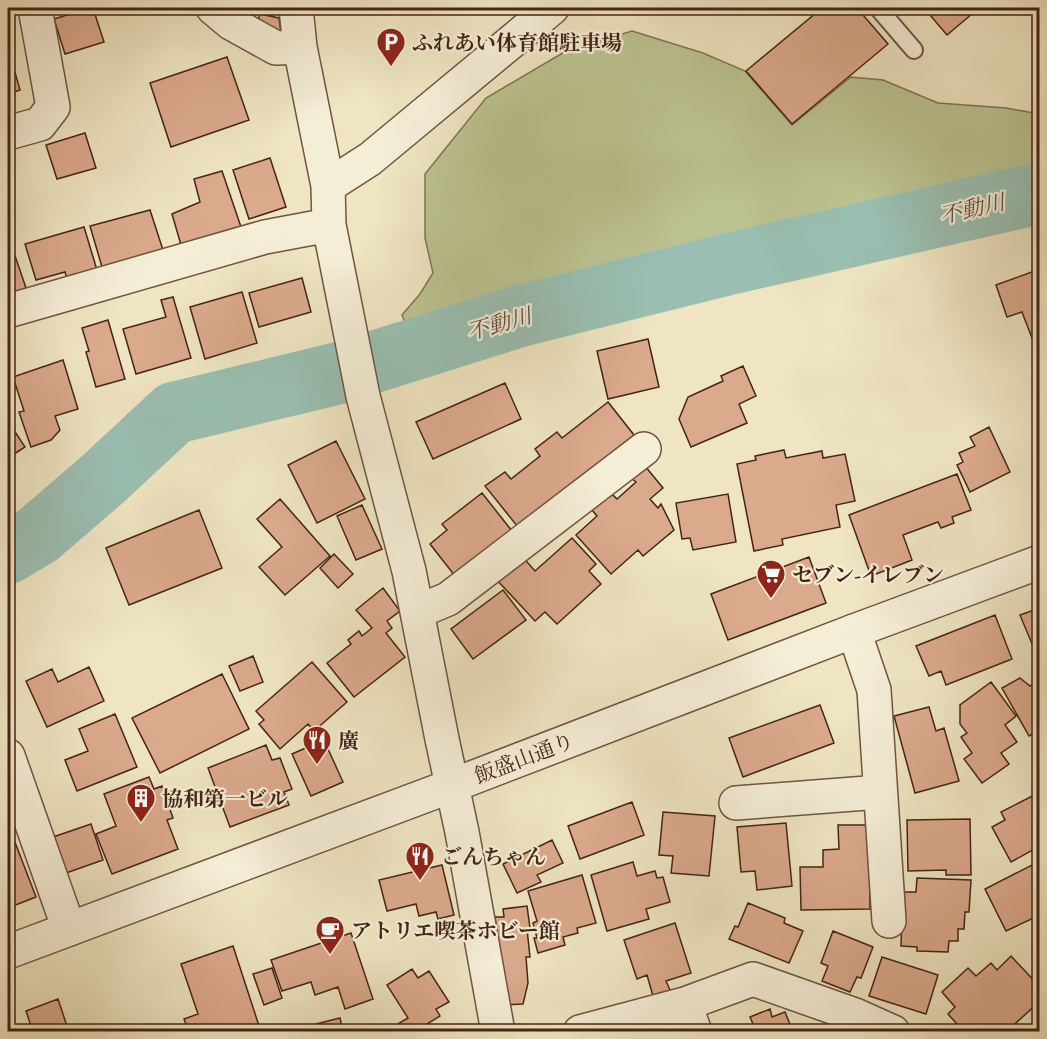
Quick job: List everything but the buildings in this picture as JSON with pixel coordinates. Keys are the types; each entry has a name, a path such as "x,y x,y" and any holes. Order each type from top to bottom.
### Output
{"street":[{"path":"8,11 14,8"},
{"path":"8,133 40,124 53,107 35,8"},
{"path":"213,8 231,23 276,48 300,47"},
{"path":"296,8 300,47 328,186 329,225 363,396 409,571 462,832 498,1032"},
{"path":"328,186 370,159 552,8"},
{"path":"8,311 265,237 329,225"},
{"path":"417,612 448,599 644,449"},
{"name":"飯盛山通り","path":"8,952 1040,562"},
{"path":"854,631 874,690 889,921"},
{"path":"8,756 69,929"},
{"path":"736,803 880,792"},
{"path":"580,1032 690,1018 753,979 855,1015 893,1032"}],"lane":[{"path":"878,8 914,50"}],"green space":[{"path":"632,31 703,53 745,71 792,125 851,77 883,80 938,103 1006,108 1039,114 1039,184 915,210 796,240 657,267 501,309 422,334 406,326 402,315 420,294 433,273 425,238 425,174 486,98 566,51"}],"waterway":[{"name":"不動川","path":"8,553 38,535 174,413 339,373 520,316 729,264 1040,193"}],"place":[{"name":"ふれあい体育館駐車場","path":"391,68"},
{"name":"セブン-イレブン","path":"771,600"},
{"name":"廣","path":"317,766"},
{"name":"協和第一ビル","path":"141,824"},
{"name":"ごんちゃん","path":"420,882"},
{"name":"アトリエ喫茶ホビー館","path":"330,956"}]}
